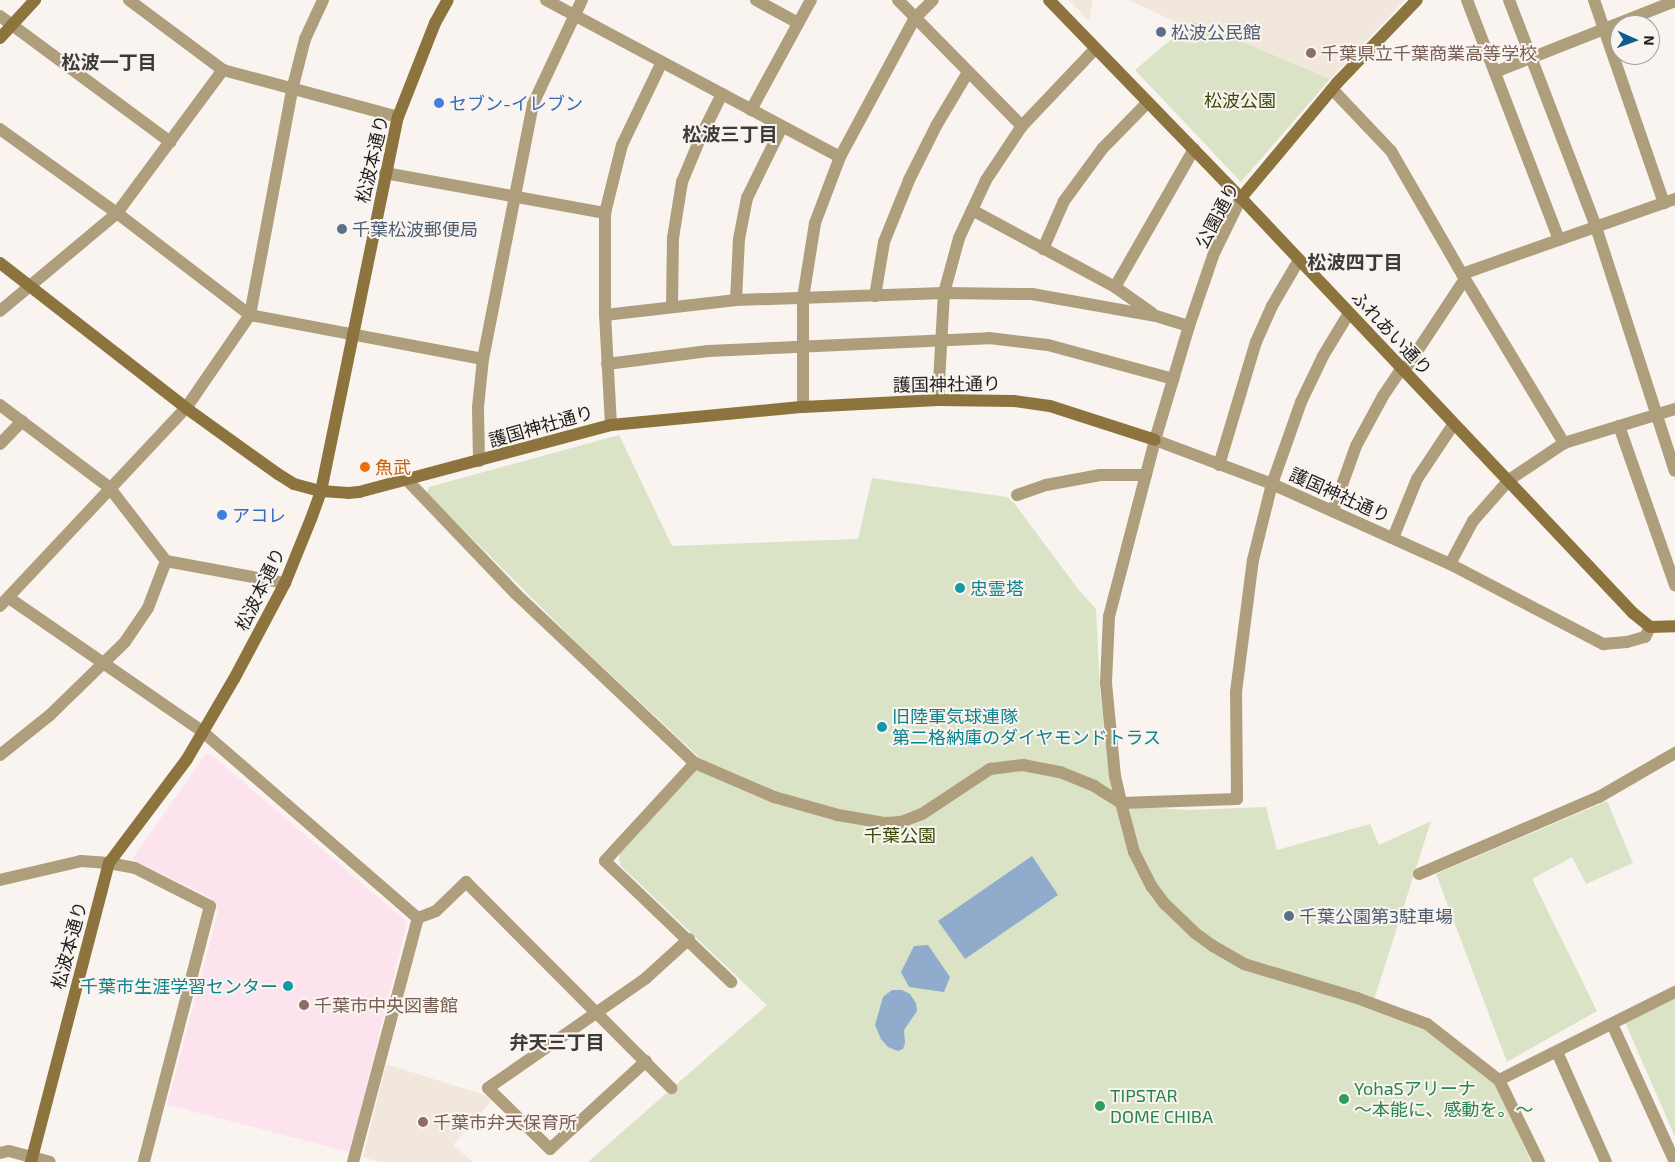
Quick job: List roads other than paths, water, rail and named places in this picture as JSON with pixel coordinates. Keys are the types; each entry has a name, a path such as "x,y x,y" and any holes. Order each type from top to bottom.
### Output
{"street":[{"path":"0,38 35,0"},
{"path":"129,0 223,70 398,117"},
{"path":"323,0 305,39 292,90 250,315 186,408 109,488 5,602 104,665 203,732 418,918"},
{"name":"松波本通り","path":"32,1160 109,863 184,763 203,732 285,582 320,491 398,117 435,23 448,0"},
{"path":"546,0 840,157"},
{"path":"479,461 478,416 484,359 513,196 533,104 582,0"},
{"path":"756,0 798,23"},
{"path":"751,110 811,0"},
{"path":"898,0 1022,126"},
{"path":"803,407 803,298 815,223 840,157 915,18 934,0"},
{"name":"ふれあい通り","path":"1049,0 1241,198 1453,425 1508,480 1633,613 1650,627"},
{"name":"公園通り","path":"1417,0 1332,89 1241,198 1214,253 1189,326 1155,440 1109,616 1106,683 1115,776 1120,803 1134,852 1141,869 1165,904 1195,933 1244,964 1356,998 1427,1024 1499,1080"},
{"path":"1467,0 1559,240"},
{"path":"1509,0 1596,227 1675,471"},
{"path":"1333,510 1356,446 1383,396 1403,370 1464,277 1559,240 1670,201 1594,0"},
{"path":"1495,72 1675,1"},
{"path":"0,16 170,142"},
{"path":"938,400 944,293 959,238 986,180 1022,126 1095,48"},
{"path":"611,424 605,315 605,213 622,145 662,62"},
{"path":"0,311 117,214 223,70"},
{"path":"876,296 884,242 909,180 936,126 968,72"},
{"path":"1332,89 1391,151 1564,443"},
{"path":"672,307 674,238 682,182 702,134 722,94"},
{"path":"1043,249 1064,201 1103,148 1147,103"},
{"path":"736,300 739,239 747,198 782,126"},
{"path":"0,129 117,214 250,315 484,359"},
{"path":"1115,287 1194,149"},
{"path":"386,173 605,213"},
{"path":"972,210 1115,287 1156,316"},
{"path":"1219,465 1256,342 1272,306 1299,260"},
{"name":"護国神社通り","path":"0,263 186,408 278,474 294,484 320,491 348,493 407,480 611,424 803,407 938,400 1014,401 1050,406 1155,440 1272,484 1450,564 1603,644 1627,642 1645,637 1650,627"},
{"path":"605,315 736,300 944,293 1032,294 1156,316 1189,326"},
{"path":"407,480 516,594 695,764 774,797 838,815 886,822 901,822 922,814 990,769 1010,766 1040,767 1060,772 1094,786 1120,803 1237,799 1236,692 1253,560 1272,484 1301,402 1323,356 1349,313"},
{"path":"607,364 708,351 989,338 1048,345 1173,379"},
{"path":"0,405 109,488 166,561 285,582"},
{"path":"1450,564 1473,521 1508,480 1564,443 1675,408"},
{"path":"0,444 22,421"},
{"path":"1393,538 1417,480 1453,425"},
{"path":"1619,426 1675,585"},
{"path":"1017,495 1046,486 1100,475 1146,475"},
{"path":"0,755 50,715 104,665 125,642 148,608 166,561"},
{"path":"1650,627 1675,626"},
{"path":"1419,874 1600,798 1675,753"},
{"path":"695,764 605,861 689,939 731,982"},
{"path":"0,880 81,861 109,863 135,868 210,906 144,1162"},
{"path":"418,918 436,911 466,882 597,1011 671,1088"},
{"path":"353,1162 418,918"},
{"path":"646,1061 550,1150 488,1088 646,978 689,939"},
{"path":"1539,1162 1499,1080 1675,992"},
{"path":"1612,1024 1675,1162"},
{"path":"1557,1052 1606,1162"},
{"path":"0,1153 10,1151 32,1160 50,1162"}],"water":[{"path":"1032,856 1058,895 965,959 938,921"},
{"path":"928,945 950,977 944,992 909,987 901,972 914,946"},
{"path":"892,990 902,990 910,994 916,1003 917,1011 904,1030 905,1043 903,1049 898,1051 888,1047 881,1039 875,1025 883,997"}],"place":[{"name":"松波公民館","path":"1161,32"},
{"name":"千葉県立千葉商業高等学校","path":"1311,53"},
{"name":"セブン-イレブン","path":"439,103"},
{"name":"千葉松波郵便局","path":"342,229"},
{"name":"魚武","path":"365,467"},
{"name":"アコレ","path":"222,515"},
{"name":"忠霊塔","path":"960,588"},
{"name":"旧陸軍気球連隊 第二格納庫のダイヤモンドトラス","path":"882,727"},
{"name":"千葉公園第3駐車場","path":"1289,916"},
{"name":"千葉市生涯学習センター","path":"288,986"},
{"name":"千葉市中央図書館","path":"304,1005"},
{"name":"YohaSアリーナ ～本能に、感動を。～","path":"1344,1099"},
{"name":"TIPSTAR DOME CHIBA","path":"1100,1106"},
{"name":"千葉市弁天保育所","path":"423,1122"}],"district":[{"name":"松波一丁目","path":"109,62"},
{"name":"松波三丁目","path":"730,134"},
{"name":"松波四丁目","path":"1355,262"},
{"name":"弁天三丁目","path":"557,1042"}],"park label":[{"name":"松波公園","path":"1240,100"},
{"name":"千葉公園","path":"900,835"}]}
